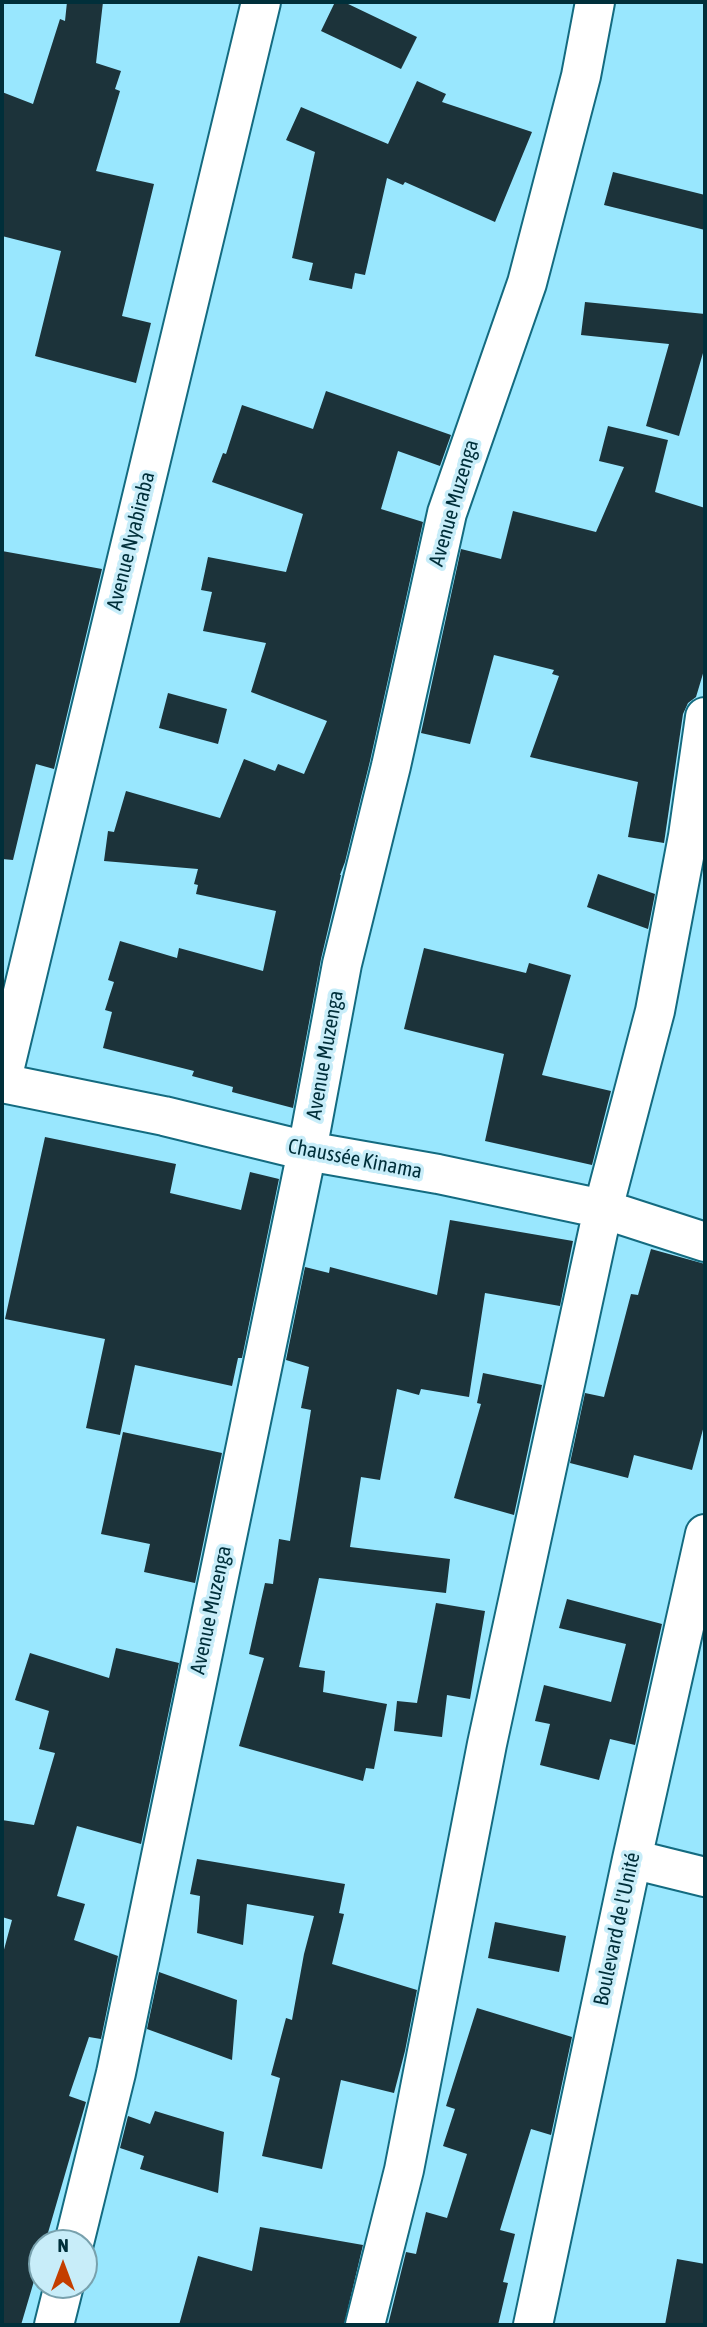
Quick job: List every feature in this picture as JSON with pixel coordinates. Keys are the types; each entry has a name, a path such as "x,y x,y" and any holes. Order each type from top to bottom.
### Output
{"street":[{"name":"Avenue Nyabiraba","path":"2,1081 261,2"},
{"name":"Avenue Muzenga","path":"77,2229 116,2073 307,1151 342,964 391,766 447,513 527,283 581,76 595,2"},
{"path":"365,2325 404,2170 487,1744 603,1209 655,1011 688,836 705,717"},
{"name":"Chaussée Kinama","path":"2,1081 164,1116 307,1151 438,1174 603,1209 705,1242"},
{"name":"Boulevard de l'Unité","path":"533,2325 632,1859 705,1534"},
{"path":"632,1859 705,1877"},
{"path":"54,2325 60,2299"}],"building":[{"path":"67,2 103,2 96,63 121,71 115,89 120,91 96,171 154,184 122,316 151,323 136,383 35,356 61,251 2,236 2,92 33,104 60,19 65,21"},
{"path":"335,2 344,2 417,37 401,69 321,31"},
{"path":"417,81 446,94 442,102 532,132 495,222 405,182 403,185 387,178 365,275 355,273 352,289 309,280 313,263 292,258 315,152 286,140 301,107 388,144"},
{"path":"613,172 705,195 705,230 604,205"},
{"path":"585,302 705,314 705,346 679,436 646,426 669,344 581,335"},
{"path":"326,391 451,435 440,466 398,451 381,509 423,522 370,761 321,959 293,1108 232,1092 233,1087 192,1076 194,1071 103,1048 112,1012 105,1010 114,982 108,980 120,941 177,958 179,948 263,971 276,911 196,894 198,885 194,884 198,869 104,861 108,831 114,832 126,791 220,818 244,759 275,771 278,764 304,774 327,721 251,692 266,643 203,631 212,592 201,590 208,557 286,572 303,514 212,482 223,453 226,454 242,405 313,429"},
{"path":"608,426 668,440 655,492 705,508 705,667 696,697 688,703 683,714 664,843 628,837 638,782 530,757 559,676 552,674 554,670 494,655 470,744 421,733 461,549 501,559 513,511 596,532 624,467 599,461"},
{"path":"2,551 102,569 54,769 36,764 13,860 2,859"},
{"path":"168,693 227,709 218,744 159,728"},
{"path":"598,874 655,894 648,929 587,907"},
{"path":"424,948 526,973 529,963 571,975 542,1075 611,1091 592,1165 485,1141 504,1054 404,1029"},
{"path":"45,1137 176,1164 170,1193 241,1210 250,1172 279,1179 242,1358 238,1358 232,1386 135,1365 120,1435 86,1428 105,1339 5,1319"},
{"path":"450,1220 573,1241 560,1306 485,1293 469,1397 421,1389 419,1395 397,1389 380,1480 361,1477 350,1547 450,1559 446,1593 319,1578 299,1667 325,1671 323,1692 387,1704 374,1769 366,1768 363,1781 239,1746 264,1658 249,1654 265,1583 273,1584 279,1539 290,1541 311,1410 301,1408 309,1367 286,1360 305,1267 329,1273 330,1267 437,1295"},
{"path":"651,1249 705,1264 705,1422 692,1470 634,1455 628,1478 570,1463 585,1393 604,1397 631,1294 638,1295"},
{"path":"483,1373 542,1385 514,1515 454,1498 481,1404 477,1403"},
{"path":"123,1432 222,1453 195,1583 144,1572 150,1544 101,1534"},
{"path":"567,1599 662,1624 635,1745 610,1739 599,1780 540,1765 550,1724 535,1721 544,1685 611,1702 626,1644 559,1628"},
{"path":"436,1603 485,1611 470,1699 447,1695 442,1737 394,1731 397,1701 417,1703"},
{"path":"116,1648 179,1663 141,1844 77,1826 57,1896 85,1904 74,1940 118,1956 101,2039 89,2037 69,2096 86,2102 49,2229 28,2229 29,2299 21,2325 2,2325 2,1957 12,1920 2,1917 2,1820 34,1825 55,1753 39,1749 49,1711 15,1700 30,1653 109,1678"},
{"path":"197,1859 345,1884 339,1913 344,1914 332,1964 417,1990 394,2093 341,2080 322,2169 262,2156 280,2078 271,2075 286,2018 292,2020 314,1916 247,1904 243,1945 197,1933 200,1896 190,1894"},
{"path":"495,1922 566,1936 559,1972 488,1958"},
{"path":"159,1972 237,2000 232,2060 147,2029"},
{"path":"477,2008 572,2037 551,2135 531,2129 500,2230 515,2234 503,2282 508,2283 498,2325 388,2325 406,2252 416,2254 426,2212 447,2218 467,2154 443,2146 455,2109 446,2106"},
{"path":"155,2111 224,2132 218,2193 140,2169 144,2156 120,2148 128,2116 150,2124"},
{"path":"260,2227 363,2245 344,2325 179,2325 198,2256 252,2271"},
{"path":"677,2259 705,2264 705,2325 665,2325"}]}
